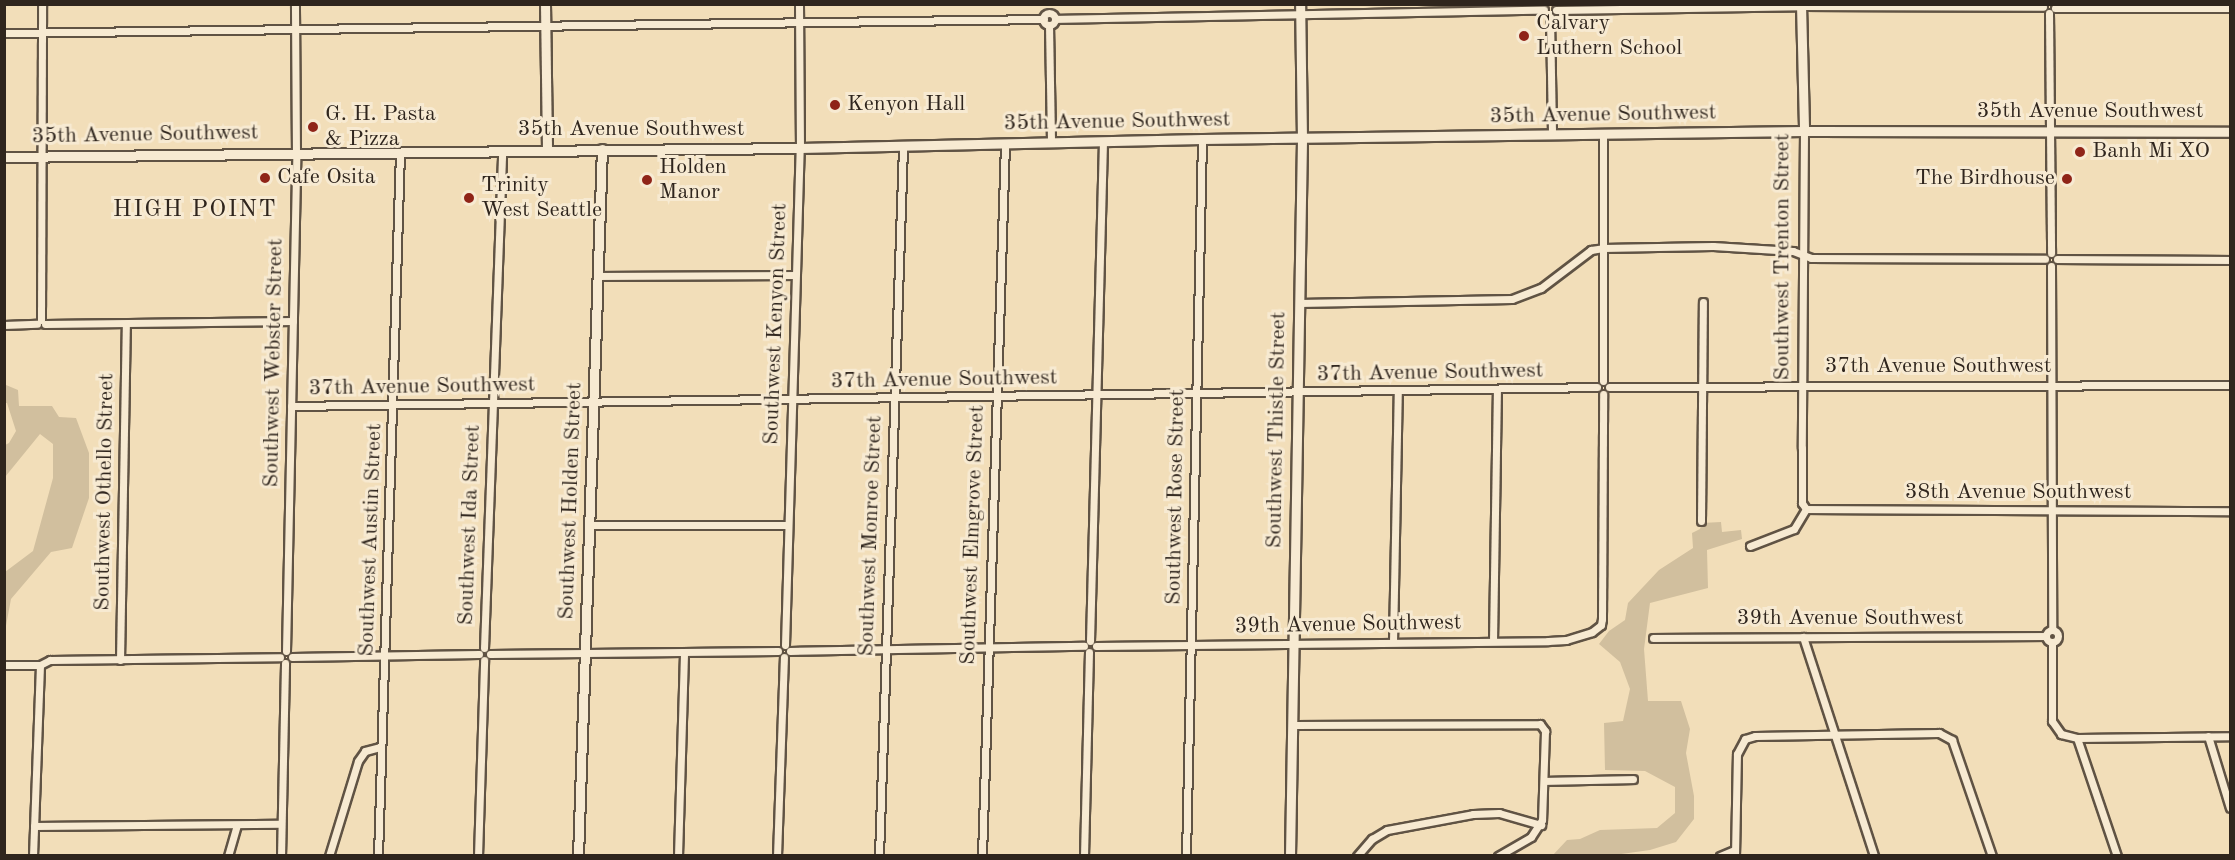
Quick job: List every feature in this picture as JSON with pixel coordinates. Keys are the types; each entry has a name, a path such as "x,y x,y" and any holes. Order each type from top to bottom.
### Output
{"main road":[{"path":"546,4 547,150"},
{"name":"Southwest Thistle Street","path":"1290,855 1302,138 1300,4"},
{"name":"Southwest Trenton Street","path":"1800,5 1804,131"},
{"name":"35th Avenue Southwest","path":"4,157 800,148 1202,139 1804,131 2230,132"},
{"name":"Southwest Holden Street","path":"578,855 602,149"}],"street":[{"path":"41,322 42,4"},
{"name":"Southwest Webster Street","path":"286,651 296,153 295,4"},
{"name":"Southwest Kenyon Street","path":"787,648 788,525 800,148 799,4"},
{"path":"1049,4 1047,19 1051,142"},
{"path":"4,33 296,27 1055,19 1800,5 2043,6 2049,13 2048,256 2051,266 2052,385 2052,630 2049,639 2052,721 2061,734 2078,738 2230,736"},
{"path":"2049,13 2055,6 2230,8"},
{"path":"1550,9 1552,135"},
{"name":"Southwest Trenton Street","path":"1804,131 1802,503 1806,509"},
{"path":"1603,135 1603,381 1597,387 1603,394 1609,387 1603,381"},
{"name":"Southwest Rose Street","path":"1186,855 1202,139"},
{"path":"777,855 781,654 787,648 1086,649 1093,644 1095,396 1103,141"},
{"name":"Southwest Elmgrove Street","path":"982,855 1005,144"},
{"name":"Southwest Monroe Street","path":"879,855 903,146"},
{"name":"Southwest Ida Street","path":"478,855 502,151"},
{"name":"Southwest Austin Street","path":"378,855 400,153"},
{"path":"1299,303 1512,299 1541,288 1591,250 1603,248 1713,246 1793,251 1811,258 2048,256 2057,259 2230,260"},
{"path":"2051,266 2057,259"},
{"path":"598,276 795,275"},
{"path":"1701,521 1703,302"},
{"path":"4,325 41,322 126,324 293,321"},
{"name":"Southwest Othello Street","path":"120,660 126,324"},
{"name":"37th Avenue Southwest","path":"1609,387 2230,385"},
{"name":"37th Avenue Southwest","path":"291,406 1398,392 1597,387"},
{"path":"1493,641 1497,390"},
{"path":"1393,642 1398,392"},
{"name":"39th Avenue Southwest","path":"1093,644 1191,646 1566,639 1598,628 1602,619 1603,394"},
{"path":"1750,546 1794,529 1806,509"},
{"name":"38th Avenue Southwest","path":"1806,509 2230,511"},
{"path":"590,525 788,525"},
{"path":"1803,637 1833,736 1874,855"},
{"name":"39th Avenue Southwest","path":"1653,638 2049,639"},
{"path":"1084,855 1086,649"},
{"path":"282,855 283,660 286,651 292,657 684,652 781,654"},
{"path":"678,855 684,652"},
{"path":"6,665 40,665 50,660 291,661 292,657"},
{"path":"33,855 40,665"},
{"path":"1292,725 1540,724 1545,731 1545,781 1541,825 1531,837 1498,855"},
{"path":"1720,855 1735,853 1737,754 1744,739 1755,736 1939,734 1948,736 1955,747 1992,855"},
{"path":"2208,736 2230,808"},
{"path":"2078,738 2116,855"},
{"path":"329,855 358,761 365,751 380,747"},
{"path":"1545,781 1633,779"},
{"path":"1357,855 1372,839 1388,830 1473,814 1499,813 1541,825"},
{"path":"34,826 281,824"},
{"path":"228,855 237,825"}],"shaded area":[{"path":"5,379 6,385 18,390 19,406 52,406 59,417 76,418 89,453 89,498 72,548 51,552 11,599 5,631 5,572 33,551 53,478 53,444 40,434 5,477 5,445 9,443 16,431 7,403 5,403"},
{"path":"1721,522 1722,532 1741,530 1742,539 1707,550 1708,588 1650,603 1644,649 1648,701 1681,701 1690,729 1686,753 1694,796 1694,819 1676,842 1650,850 1607,856 1552,856 1567,840 1580,839 1600,830 1657,828 1675,813 1675,787 1645,771 1605,770 1604,723 1623,721 1630,689 1620,662 1599,644 1609,631 1625,620 1628,603 1659,570 1693,548 1692,533 1700,529 1702,523"}],"place":[{"name":"Calvary Luthern School","path":"1524,36"},
{"name":"Kenyon Hall","path":"835,105"},
{"name":"G. H. Pasta & Pizza","path":"313,127"},
{"name":"Banh Mi XO","path":"2080,152"},
{"name":"Cafe Osita","path":"265,178"},
{"name":"The Birdhouse","path":"2067,179"},
{"name":"Holden Manor","path":"647,180"},
{"name":"Trinity West Seattle","path":"469,198"}],"district":[{"name":"HIGH POINT","path":"195,211"}]}
